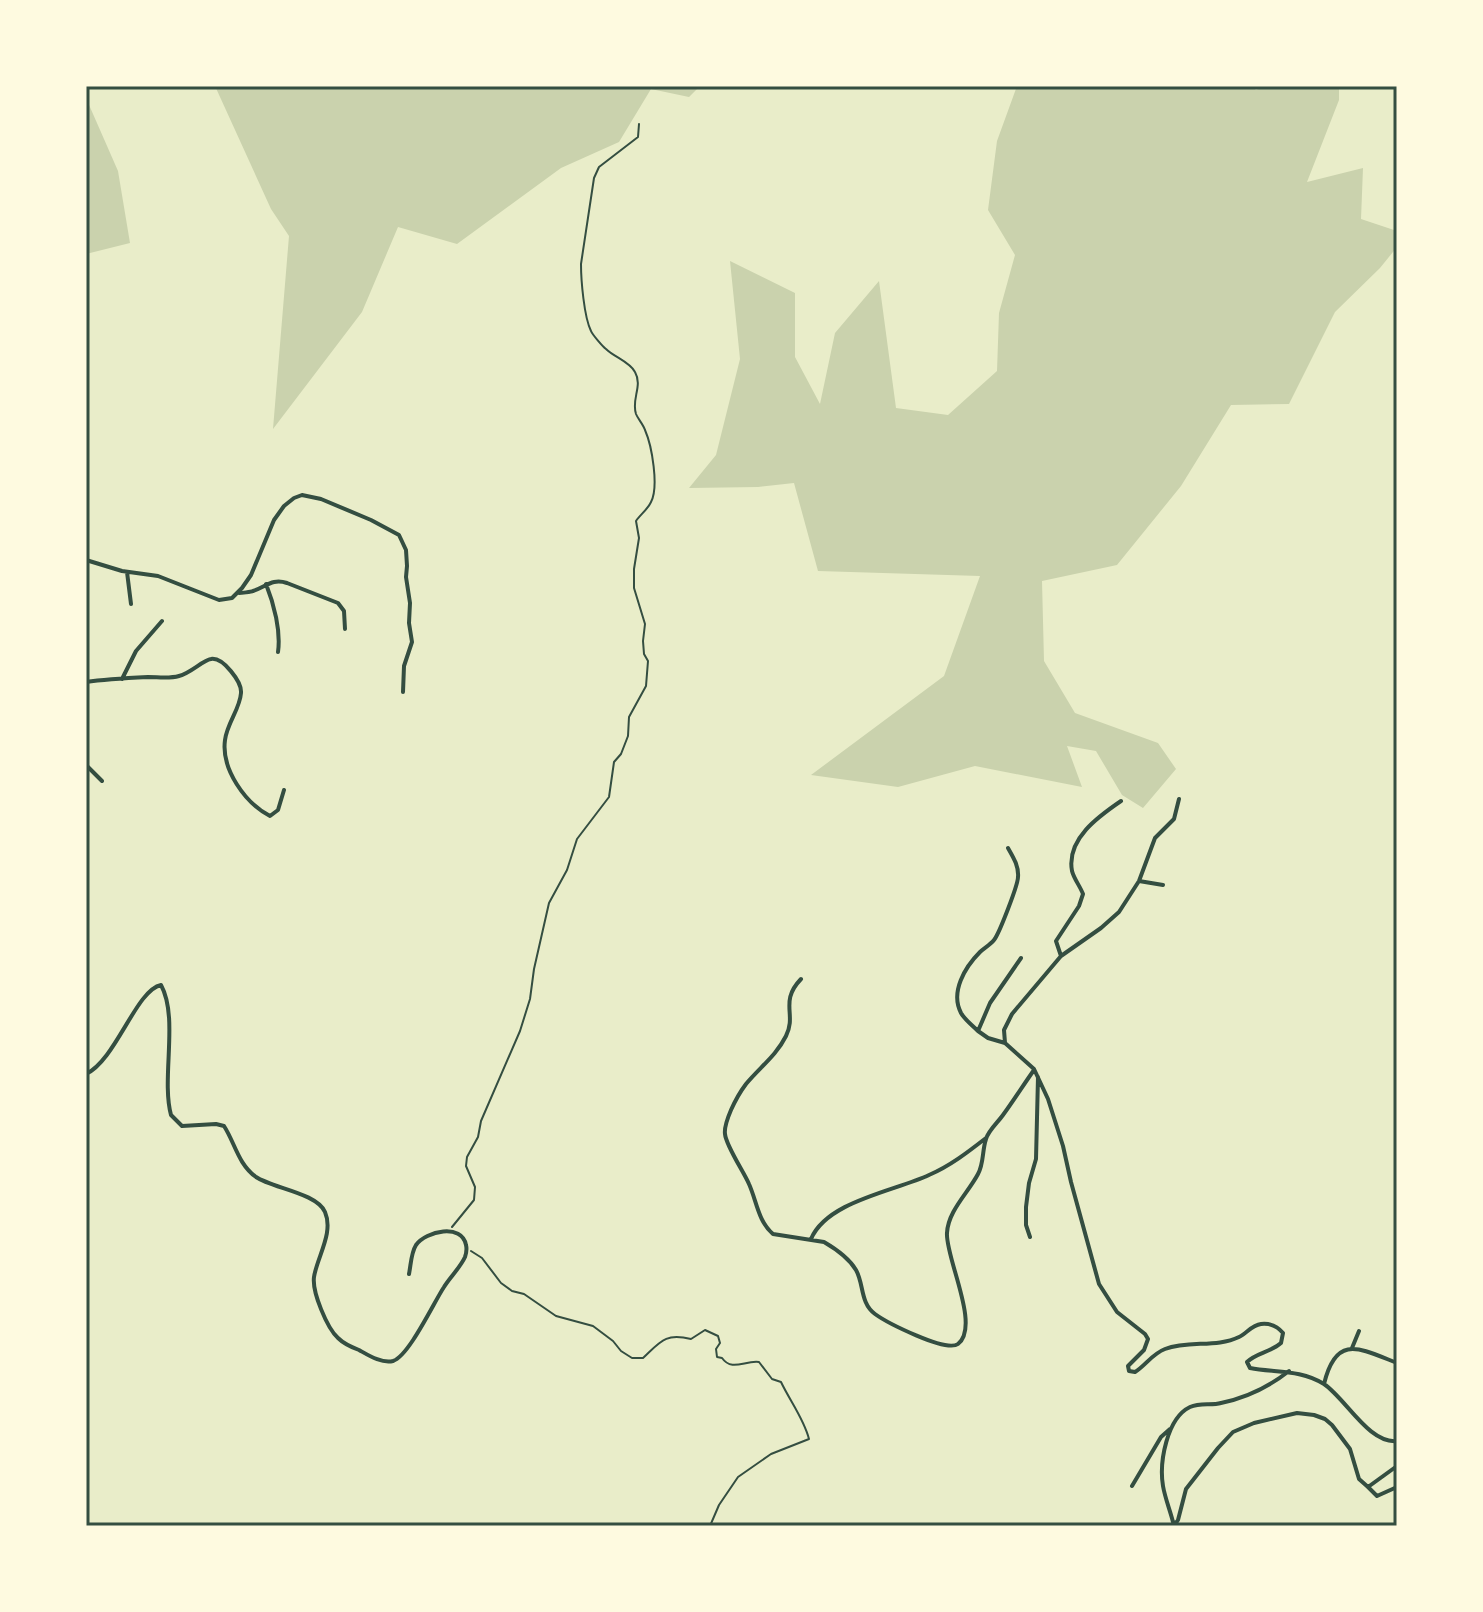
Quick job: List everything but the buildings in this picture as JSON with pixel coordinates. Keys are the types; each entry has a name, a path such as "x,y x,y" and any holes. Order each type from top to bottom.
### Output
{"street":[{"path":"86,560 127,572 158,576 226,600 236,594 251,575 274,520 284,506 296,496 310,496 334,504 399,535 405,545 412,642 404,666 403,692"},
{"path":"127,572 131,604"},
{"path":"236,594 252,592 280,581 338,603 344,611 345,629"},
{"path":"266,584 279,639 278,652"},
{"path":"122,679 136,651 162,621"},
{"path":"86,682 173,677 191,672 212,658 219,661 232,672 241,686 239,702 225,739 227,762 234,779 247,799 270,816 278,810 284,790"},
{"path":"86,765 102,781"},
{"path":"1005,1043 1004,1030 1012,1014 1061,956 1113,918 1139,881 1155,838 1174,819 1179,799"},
{"path":"1061,956 1056,941 1079,906 1083,894 1071,869 1077,842 1095,820 1121,801"},
{"path":"1008,848 1017,865 1018,882 997,935 971,963 959,985 957,999 960,1011 968,1022 988,1038 1005,1043 1038,1075 1063,1146 1099,1284 1117,1312 1145,1334 1149,1342 1128,1370 1135,1372 1153,1356 1169,1348 1217,1343 1239,1337 1256,1325 1279,1328 1284,1339 1278,1346 1252,1358 1247,1362 1248,1366 1253,1370 1289,1371 1324,1384 1380,1439 1397,1441"},
{"path":"1139,881 1163,885"},
{"path":"978,1031 990,1003 1021,958"},
{"path":"801,979 790,993 790,1023 786,1036 769,1061 737,1096 725,1135 767,1229 779,1236 824,1242 848,1260 856,1271 866,1304 875,1314 943,1346 954,1347 963,1337 965,1314 946,1235 953,1212 980,1171 986,1138"},
{"path":"86,1074 118,1041 147,994 156,985 162,986 167,1004 171,1115 182,1126 224,1126 241,1161 250,1172 261,1180 313,1200 323,1209 326,1233 314,1281 324,1315 335,1335 376,1359 390,1362 401,1356 462,1262 467,1248 465,1241 459,1234 448,1231 426,1237 418,1242 412,1255 409,1274"},
{"path":"811,1240 814,1231 838,1212 931,1174 986,1138 1034,1069"},
{"path":"1030,1237 1026,1207 1036,1159 1038,1075"},
{"path":"1352,1348 1359,1331"},
{"path":"1324,1384 1333,1357 1352,1348 1397,1363"},
{"path":"1289,1371 1231,1401 1191,1407 1178,1417 1166,1441 1162,1477 1174,1523 1178,1520 1186,1489 1226,1439 1243,1427 1297,1413 1314,1415 1332,1425 1350,1449 1359,1479 1377,1496 1397,1487"},
{"path":"1132,1486 1161,1437 1171,1428"},
{"path":"1368,1487 1397,1466"}],"path":[{"path":"448,1231 474,1200 475,1187 466,1166 467,1157 520,1031 530,999 549,903 567,870 577,839 609,797 614,762 628,736 629,717 646,686 648,661 644,654 645,624 634,588 634,569 639,538 636,521 653,501 655,467 652,449 635,412 639,384 634,369 609,352 592,335 581,277 594,178 599,167 638,137 639,124"},
{"path":"467,1248 482,1258 501,1283 512,1291 524,1294 556,1316 593,1326 632,1358 643,1358 661,1340 675,1336 691,1339 705,1330 718,1336 717,1357 725,1363 733,1366 759,1362 772,1379 781,1382 809,1439 771,1454 738,1477 719,1505 710,1526"}],"green space":[{"path":"215,86 700,86 689,97 651,89 619,142 561,168 457,244 398,227 362,312 273,429 289,236 271,209"},
{"path":"1017,86 1251,86 1256,90 1268,86 1339,86 1339,100 1307,182 1363,168 1361,219 1397,231 1397,247 1335,312 1289,404 1231,405 1181,486 1117,565 1042,581 1044,661 1075,713 1158,743 1176,769 1143,808 1122,795 1096,751 1067,746 1082,787 975,766 898,787 811,775 944,676 980,576 818,571 794,483 689,488 716,455 740,359 730,261 795,293 795,357 820,404 835,333 879,281 896,408 948,415 997,371 999,313 1015,255 988,210 997,141"},
{"path":"86,98 118,171 130,243 86,254"}]}
